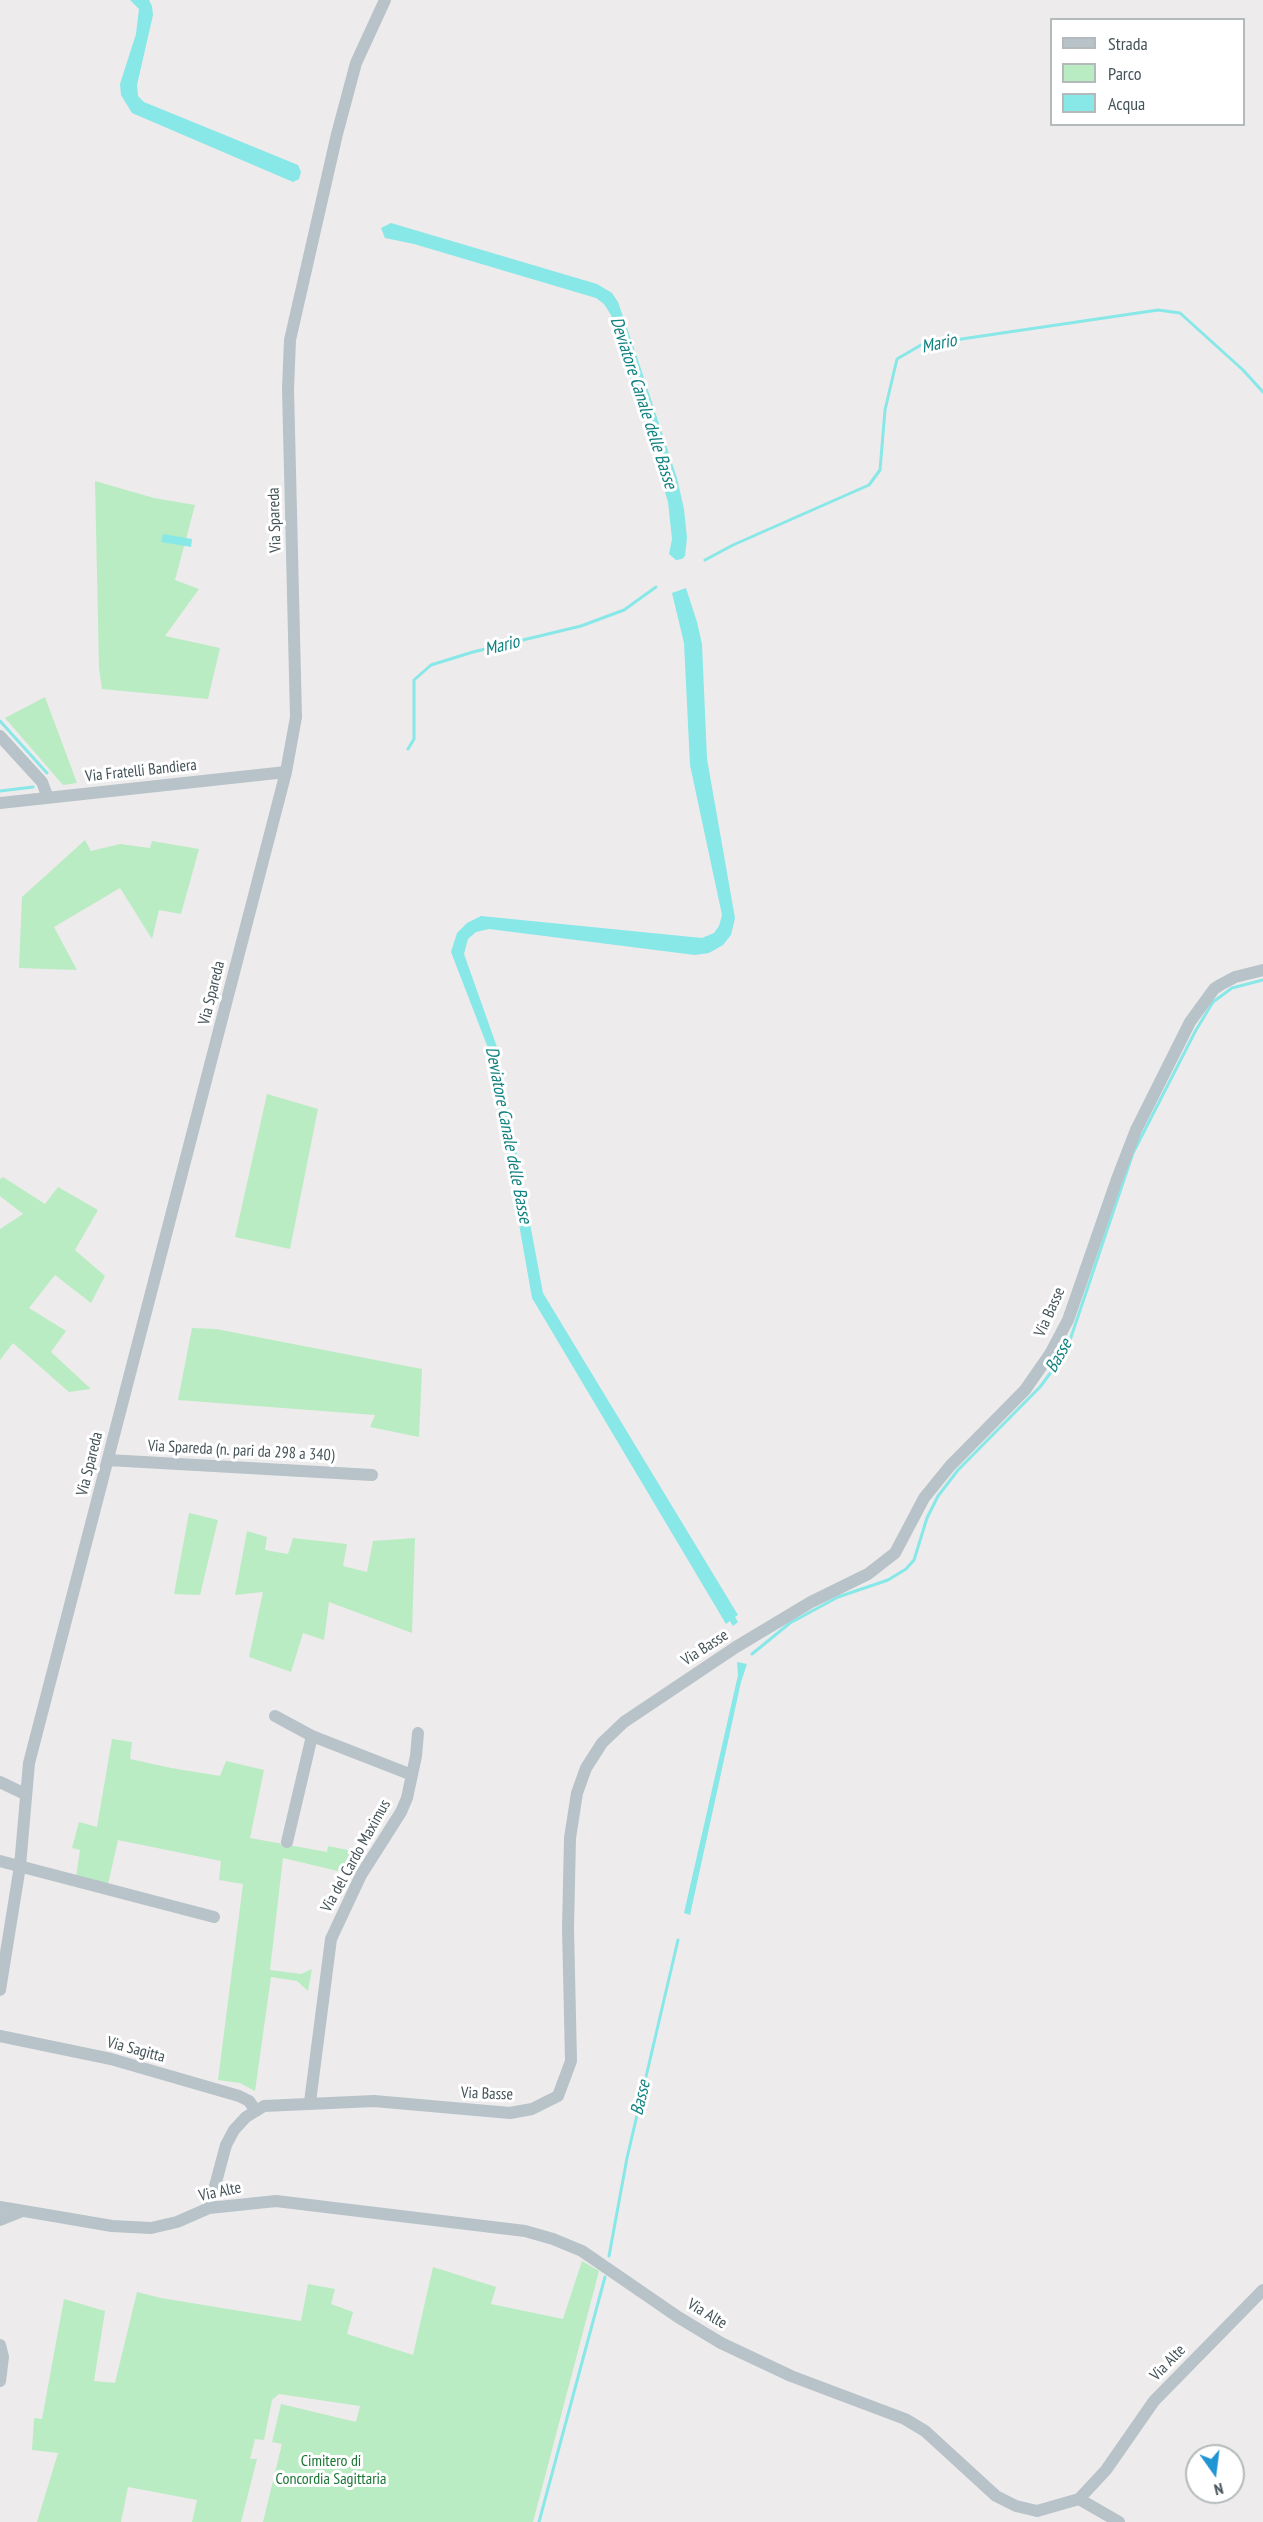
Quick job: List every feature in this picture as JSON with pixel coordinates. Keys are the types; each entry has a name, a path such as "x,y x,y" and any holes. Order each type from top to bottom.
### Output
{"street":[{"name":"Via Spareda","path":"0,1990 20,1866 29,1762 286,772 296,717 288,389 290,340 337,134 356,63 385,0"},
{"path":"0,736 42,782 48,798"},
{"name":"Via Fratelli Bandiera","path":"0,803 286,772"},
{"name":"Via Basse","path":"209,2208 226,2145 234,2130 256,2111 274,2104 374,2101 510,2113 532,2109 558,2096 571,2061 568,1928 570,1838 576,1793 586,1767 602,1743 624,1722 736,1647 811,1602 868,1574 895,1553 930,1490 950,1466 1024,1390 1050,1354 1068,1320 1136,1130 1190,1022 1214,989 1235,977 1263,970"},
{"name":"Via Spareda (n. pari da 298 a 340)","path":"108,1460 372,1475"},
{"path":"275,1716 312,1736 412,1775"},
{"name":"Via del Cardo Maximus","path":"310,2102 331,1939 361,1875 401,1812 407,1798 418,1733"},
{"path":"287,1842 312,1736"},
{"path":"0,1782 25,1794"},
{"path":"0,1861 214,1917"},
{"name":"Via Sagitta","path":"0,2036 111,2059 239,2096 249,2101 256,2111"},
{"name":"Via Alte","path":"0,2207 112,2226 152,2228 177,2222 209,2208 276,2200 525,2231 553,2239 582,2251 678,2317 722,2343 790,2376 905,2419 925,2431 996,2496 1016,2506 1036,2511 1079,2499 1106,2470 1154,2401 1263,2290"},
{"path":"0,2220 20,2212"},
{"path":"0,2345 3,2357 0,2381"},
{"path":"1079,2499 1119,2522"}],"green space":[{"path":"95,481 154,498 195,505 175,580 199,589 165,636 220,648 208,699 102,689 99,668"},
{"path":"45,697 77,783 63,785 5,718"},
{"path":"85,840 91,851 120,844 150,848 152,841 199,849 181,914 159,910 152,939 120,888 54,927 77,970 19,968 22,897"},
{"path":"267,1094 318,1109 290,1249 235,1237"},
{"path":"3,1177 45,1204 58,1187 98,1210 75,1250 105,1276 91,1303 55,1275 29,1308 66,1331 51,1352 91,1389 69,1392 13,1343 0,1360 0,1229 23,1214 0,1196 0,1179"},
{"path":"192,1328 216,1329 422,1369 419,1437 370,1427 375,1415 178,1400"},
{"path":"189,1513 218,1520 200,1595 174,1594"},
{"path":"247,1531 267,1537 265,1550 288,1554 293,1538 347,1544 343,1566 367,1572 373,1541 415,1538 412,1633 329,1602 324,1640 303,1633 291,1672 249,1657 263,1592 235,1595"},
{"path":"112,1739 132,1742 130,1759 171,1768 220,1776 226,1761 264,1770 250,1838 327,1852 328,1846 353,1851 342,1872 283,1858 270,1970 301,1974 312,1969 308,1991 297,1981 271,1977 255,2091 240,2083 218,2080 243,1884 219,1880 221,1861 118,1840 107,1889 76,1877 80,1850 72,1848 79,1822 97,1827"},
{"name":"Cimitero di Concordia Sagittaria","path":"582,2261 599,2271 533,2522 263,2522 282,2444 272,2442 281,2404 356,2422 360,2406 279,2394 272,2400 264,2440 255,2439 250,2459 257,2459 241,2522 192,2522 197,2500 128,2487 121,2522 37,2522 58,2453 32,2450 34,2418 42,2419 64,2299 105,2311 94,2381 115,2383 137,2292 301,2321 308,2284 335,2289 331,2304 353,2312 347,2334 413,2355 433,2267 496,2287 491,2304 563,2319"}],"water":[{"path":"130,0 149,0 153,15 137,85 138,96 144,102 298,165 301,172 299,179 293,182 132,113 121,95 120,84 136,34 139,9"},
{"name":"Deviatore Canale delle Basse","path":"391,223 597,284 612,293 618,302 677,478 684,509 687,538 685,556 682,559 676,560 669,554 672,539 668,502 611,315 604,304 596,298 414,244 385,238 381,228"},
{"path":"163,534 192,539 191,547 161,542"},
{"name":"Deviatore Canale delle Basse","path":"686,588 702,644 707,759 735,918 731,935 723,945 709,953 695,955 489,929 476,932 468,939 464,954 497,1047 543,1293 738,1615 735,1617 738,1622 733,1626 730,1621 726,1624 532,1298 488,1048 451,952 457,933 467,923 481,916 702,938 714,933 719,926 722,915 690,765 684,643 672,593"},
{"path":"737,1662 747,1664 741,1682 690,1915 684,1913 738,1675"}],"waterway":[{"name":"Mario","path":"705,560 733,545 869,485 880,470 885,410 897,359 921,345 1158,310 1180,313 1243,370 1263,392"},
{"name":"Mario","path":"408,749 414,739 414,680 431,665 473,652 581,626 624,610 656,587"},
{"path":"0,721 47,773"},
{"path":"0,791 33,787"},
{"name":"Basse","path":"752,1654 790,1623 838,1597 888,1580 906,1569 914,1560 927,1518 938,1496 958,1470 1040,1387 1066,1352 1133,1153 1196,1030 1213,1002 1232,988 1263,980"},
{"name":"Basse","path":"609,2256 627,2158 678,1940"},
{"name":"Basse","path":"539,2522 605,2277"}]}
